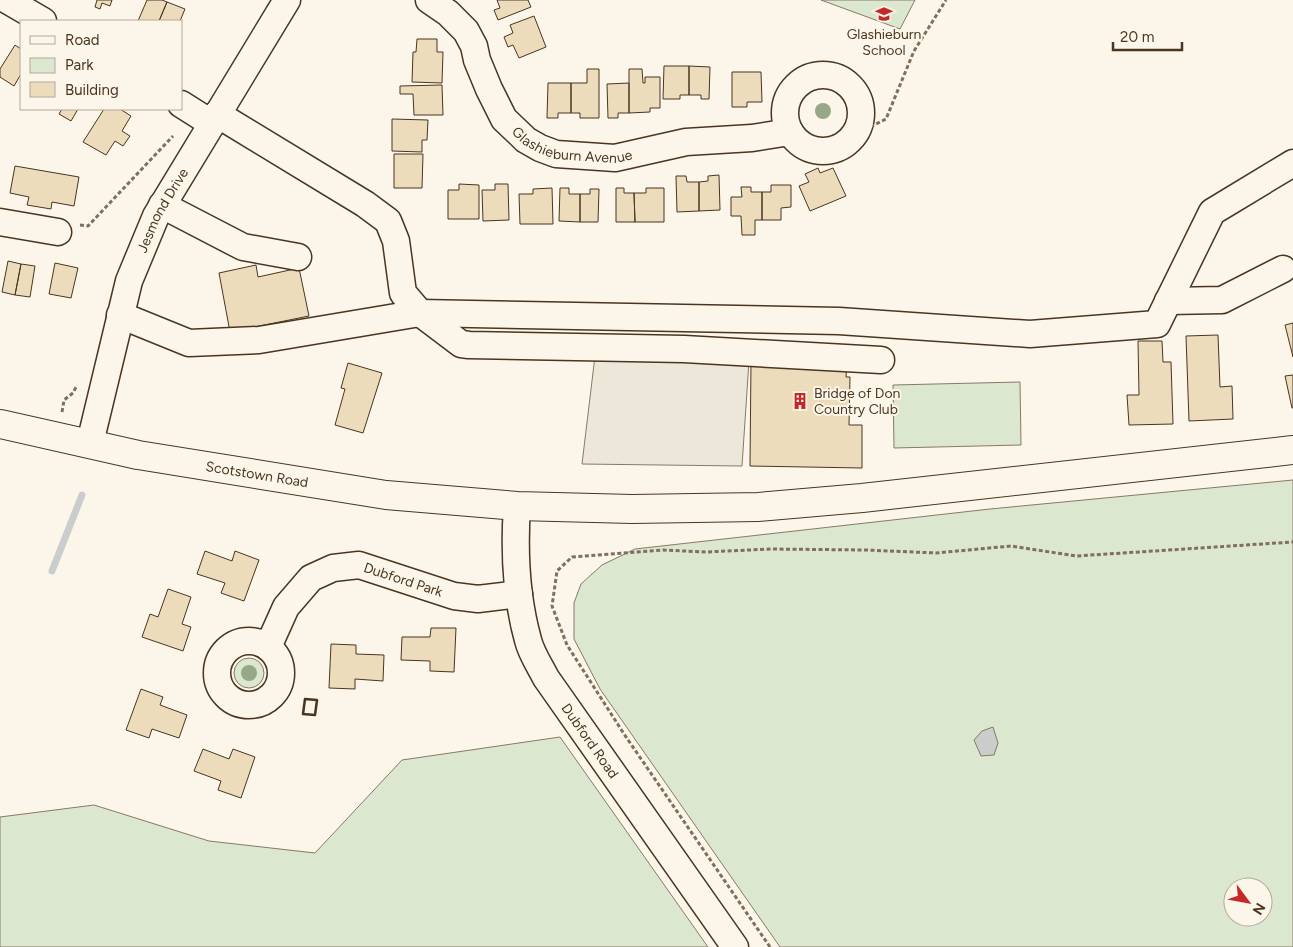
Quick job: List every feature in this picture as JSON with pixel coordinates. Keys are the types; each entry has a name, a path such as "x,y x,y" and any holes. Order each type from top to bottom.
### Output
{"main road":[{"name":"Scotstown Road","path":"0,424 138,455 386,495 517,506 662,509 758,507 862,498 1293,450"}],"street":[{"path":"7,0 41,20"},
{"name":"Jesmond Drive","path":"90,443 129,281 156,216 287,0"},
{"name":"Glashieburn Avenue","path":"429,0 448,13 466,31 474,46 477,60 489,89 504,119 526,140 556,154 615,158 686,142 752,138 790,132"},
{"path":"824,75 837,78 848,85 856,95 860,108 860,122 846,143 835,149 822,151 809,148 798,142 790,132 785,120 785,106 790,94 799,83 810,77 824,75"},
{"path":"182,104 214,118 365,204 388,221 396,241 403,293 420,313 454,340 469,345 684,348 882,360"},
{"path":"120,315 189,343 259,340 420,313 839,321 1030,334 1157,324 1212,212 1293,163"},
{"path":"162,205 243,247 298,258"},
{"path":"0,222 58,232"},
{"path":"1168,301 1222,300 1283,269"},
{"name":"Dubford Road","path":"517,506 515,536 519,594 528,641 546,678 735,947"},
{"name":"Dubford Park","path":"268,647 286,607 311,578 333,568 359,565 454,596 478,599 519,594"}],"path":[{"path":"860,122 870,127 886,119 914,51 946,0"},
{"path":"58,232 66,223 88,226 173,136"},
{"path":"770,947 567,646 552,606 557,571 572,557 663,550 706,552 771,549 866,550 936,553 1011,546 1076,556 1293,542"}],"green space":[{"name":"Glashieburn School","path":"821,0 915,0 900,29"},
{"path":"1020,382 1021,445 894,448 893,385"},
{"path":"1293,480 1293,947 780,947 600,689 574,639 574,603 581,584 602,565 635,549 990,509"},
{"path":"249,658 259,663 264,673 259,683 249,688 239,683 234,673 239,663"},
{"path":"560,737 708,947 0,947 0,817 94,805 209,841 315,853 402,760"}],"shaded area":[{"path":"595,356 749,361 742,466 582,464"},
{"path":"993,727 998,743 994,755 981,756 974,740 982,731"}],"building":[{"path":"97,0 112,0 110,6 102,3 100,9 95,7"},
{"path":"147,0 167,2 159,20 138,20"},
{"path":"497,0 528,0 531,7 498,20 494,10 500,8"},
{"path":"167,2 185,9 180,20 159,20"},
{"path":"534,16 546,47 519,58 513,45 508,47 504,37 513,33 510,25"},
{"path":"417,39 437,39 437,52 443,52 442,83 412,82 413,52 416,52"},
{"path":"15,45 20,48 20,76 14,86 0,77 0,69"},
{"path":"664,66 689,66 689,95 680,95 680,99 663,99"},
{"path":"689,66 710,67 709,99 701,99 701,95 689,95"},
{"path":"587,69 599,69 599,118 580,118 580,113 571,113 571,83 587,83"},
{"path":"629,69 642,69 643,83 645,83 645,77 660,77 660,108 650,108 650,112 629,113"},
{"path":"732,72 761,72 762,102 747,102 747,107 732,107"},
{"path":"548,83 571,83 571,113 558,113 558,118 547,118"},
{"path":"629,83 629,113 618,113 618,118 608,118 607,84"},
{"path":"442,85 443,115 414,115 413,94 400,94 400,86"},
{"path":"61,110 77,110 71,121 59,114"},
{"path":"103,110 122,110 131,116 122,131 130,136 123,146 115,141 106,155 83,142"},
{"path":"392,119 428,120 427,140 422,140 422,152 392,151"},
{"path":"394,154 423,154 422,188 394,188"},
{"path":"15,166 79,177 74,206 52,202 51,209 27,205 29,197 10,193"},
{"path":"818,168 820,173 833,168 846,196 810,211 799,186 809,182 805,174"},
{"path":"719,175 720,210 699,211 699,182 708,181 708,176"},
{"path":"676,176 686,176 687,182 699,182 699,211 677,212"},
{"path":"459,184 479,185 479,219 448,219 448,190 459,190"},
{"path":"495,184 508,184 509,220 483,221 482,190 495,190"},
{"path":"771,185 791,185 791,207 781,208 781,220 762,220 762,192 771,192"},
{"path":"741,187 751,187 751,192 762,192 762,220 755,220 755,235 742,235 741,216 731,216 731,197 742,197"},
{"path":"552,188 553,224 520,224 519,194 533,194 533,189"},
{"path":"560,188 569,188 569,194 580,194 580,222 559,221"},
{"path":"616,188 624,188 624,193 634,193 635,222 616,222"},
{"path":"646,188 664,188 664,222 635,222 634,193 646,193"},
{"path":"590,189 599,189 598,222 580,222 580,194 590,194"},
{"path":"8,261 21,264 15,295 2,292"},
{"path":"55,263 78,268 71,298 49,294"},
{"path":"21,264 35,266 30,297 15,295"},
{"path":"256,265 258,277 299,268 309,316 230,332 219,273"},
{"path":"1293,323 1293,357 1285,325"},
{"path":"1218,335 1220,387 1232,386 1233,419 1189,421 1186,336"},
{"path":"1138,341 1162,341 1163,362 1171,362 1173,424 1129,425 1127,395 1139,395"},
{"name":"Bridge of Don Country Club","path":"751,361 847,362 846,377 850,377 849,425 862,425 862,468 750,466"},
{"path":"348,363 382,373 363,433 335,425 345,389 341,388"},
{"path":"1293,375 1293,408 1292,408 1285,376"},
{"path":"205,551 232,561 235,551 259,560 244,601 221,593 225,583 197,574"},
{"path":"168,589 191,597 182,624 191,627 183,651 142,637 150,614 158,617"},
{"path":"431,628 456,628 454,672 430,671 430,661 401,660 402,637 430,637"},
{"path":"331,644 356,645 356,654 384,655 383,681 355,679 355,689 329,688"},
{"path":"141,689 163,697 160,705 187,715 179,738 152,729 149,738 126,730"},
{"path":"203,749 229,759 233,749 255,757 241,798 218,790 221,781 194,771"}],"waterway":[{"path":"52,571 82,495"}],"wall":[{"path":"305,699 317,700 315,715 303,714 305,699"}],"place":[{"name":"Glashieburn School","path":"884,14"},
{"name":"Bridge of Don Country Club","path":"800,401"}]}
